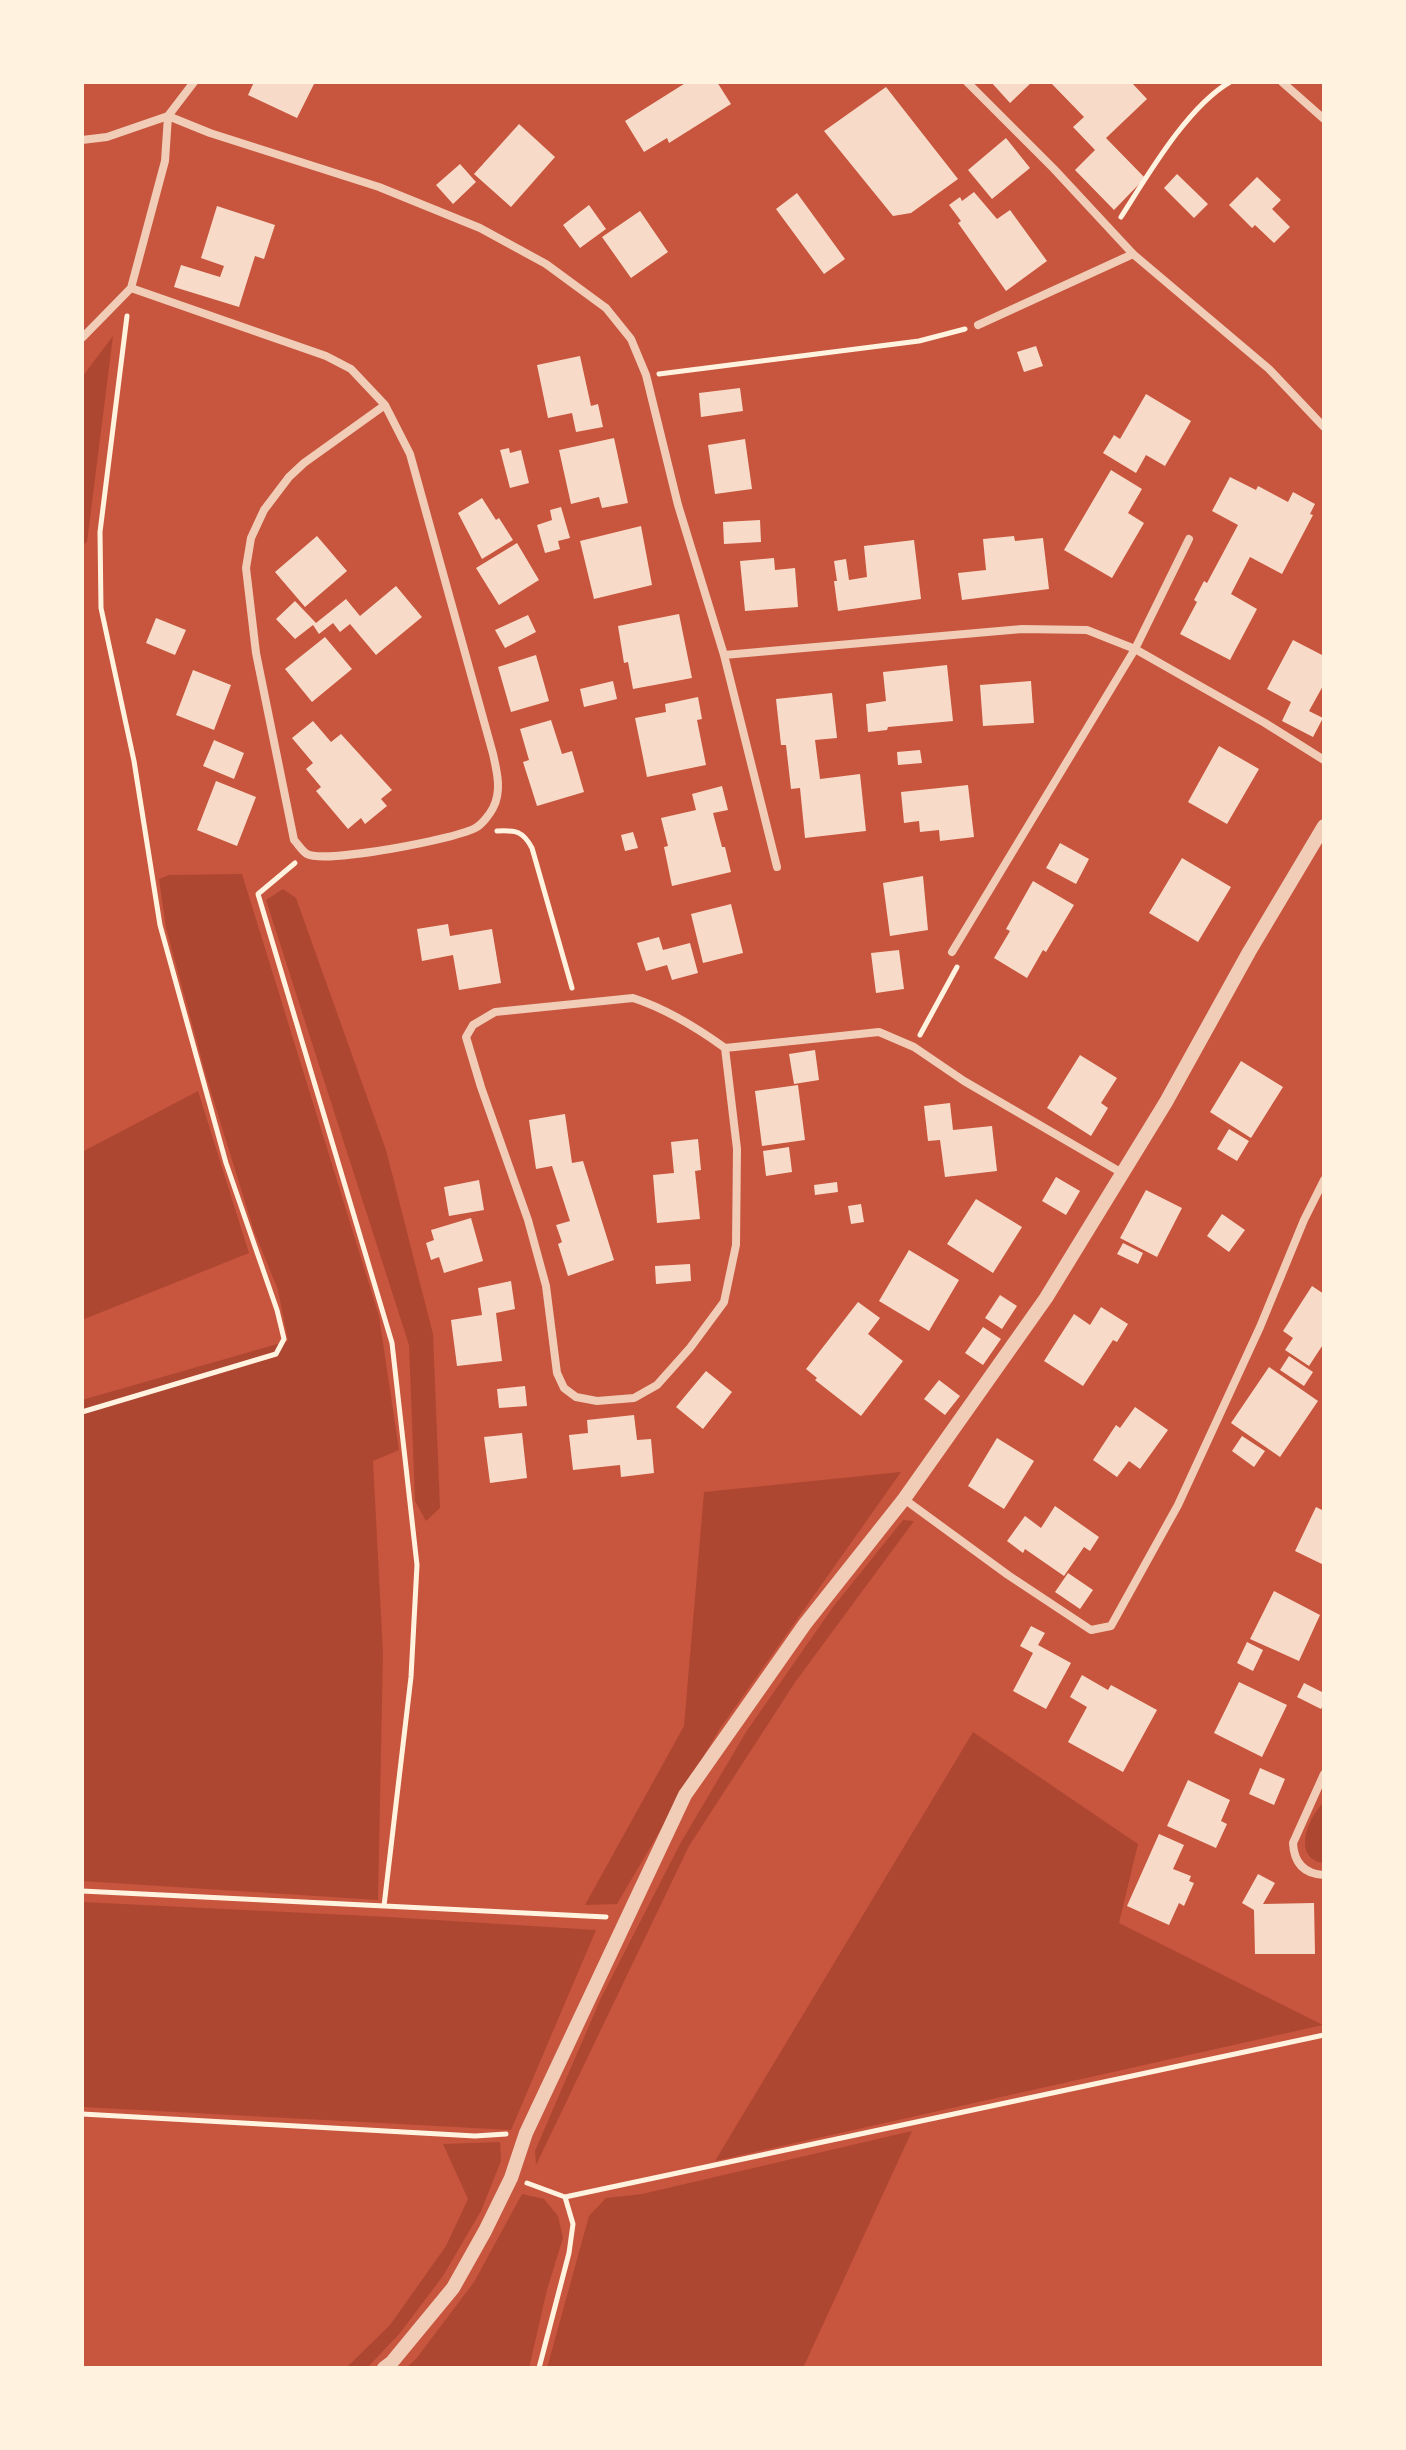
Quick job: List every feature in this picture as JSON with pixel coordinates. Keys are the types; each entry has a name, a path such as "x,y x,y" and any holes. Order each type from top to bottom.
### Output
{"street":[{"path":"82,338 131,288 165,161 168,116 194,82"},
{"path":"967,82 1133,254 1269,369 1324,427"},
{"path":"1282,82 1324,119"},
{"path":"82,140 107,137 168,116 210,133 379,187 480,228 546,264 606,308 631,339 646,375 678,505 724,655 777,867"},
{"path":"978,325 1133,254"},
{"path":"131,288 326,356 351,369 385,405 410,454 493,754 499,787 493,808 479,827 460,835 325,857 307,854 294,840 258,665 246,568 251,538 264,510 289,477 385,405"},
{"path":"952,952 1135,649 1189,539"},
{"path":"724,655 1022,629 1087,630 1135,649 1324,760"},
{"path":"384,2368 453,2288 485,2231 511,2178 526,2133 685,1795 805,1624 904,1499 1046,1298 1166,1102 1249,952 1324,826"},
{"path":"725,1048 737,1149 736,1245 724,1302 690,1348 657,1385 634,1398 615,1401 576,1397 564,1388 557,1373 546,1286 539,1260 466,1037 473,1025 495,1012 633,998 690,1023 725,1048 879,1032 914,1047 964,1081 1122,1173"},
{"path":"904,1499 1008,1575 1091,1630 1111,1626 1178,1505 1324,1180"},
{"path":"1324,1775 1293,1843 1294,1853 1303,1869 1311,1874 1324,1875"}],"path":[{"path":"1112,231 1166,146 1216,90 1230,82"},
{"path":"82,1412 276,1354 284,1339 277,1310 226,1163 160,925 134,761 101,608 100,532 131,288"},
{"path":"646,375 919,341 978,325"},
{"path":"479,827 494,831 516,830 525,834 532,848 577,1005"},
{"path":"307,854 258,894 392,1343 417,1565 411,1677 384,1906"},
{"path":"914,1047 957,966 952,952"},
{"path":"82,1891 627,1918"},
{"path":"511,2178 565,2197 1324,2035"},
{"path":"82,2114 475,2136 526,2133"},
{"path":"539,2368 571,2239 573,2224 565,2197"}],"shaded area":[{"path":"113,336 87,542 82,545 82,377"},
{"path":"242,874 379,1316 399,1450 373,1461 383,1653 378,1900 82,1881 82,1400 288,1341 278,1290 254,1231 207,1079 166,928 159,879 169,875"},
{"path":"283,889 296,898 386,1150 433,1334 440,1508 426,1521 415,1501 409,1345 266,900"},
{"path":"198,1091 249,1253 82,1320 82,1152"},
{"path":"901,1472 719,1730 617,1904 585,1905 684,1726 704,1492"},
{"path":"903,1520 914,1521 796,1681 689,1846 536,2165 535,2151 601,1998 680,1844 746,1732 833,1607"},
{"path":"973,1732 1138,1844 1119,1923 1323,2025 715,2161"},
{"path":"1324,1802 1324,1863 1314,1860 1305,1846 1308,1827"},
{"path":"82,1902 596,1930 511,2130 82,2107"},
{"path":"912,2131 803,2368 547,2368 589,2216 606,2198 642,2194"},
{"path":"500,2142 501,2161 481,2211 443,2276 400,2333 367,2368 346,2368 390,2325 446,2246 468,2199 443,2144"},
{"path":"522,2194 544,2199 558,2216 563,2238 529,2368 406,2368 474,2282"}],"building":[{"path":"254,82 315,82 297,118 248,95"},
{"path":"687,82 717,82 731,104 669,143 667,138 644,152 625,121"},
{"path":"991,82 1032,82 1010,103"},
{"path":"1050,82 1131,82 1147,99 1106,138 1145,178 1114,210 1075,170 1095,150 1073,127 1084,117"},
{"path":"886,87 958,179 911,213 893,216 824,131"},
{"path":"519,124 555,157 511,207 474,174"},
{"path":"1006,138 1030,168 992,199 968,170"},
{"path":"460,164 476,182 453,204 436,185"},
{"path":"1177,174 1208,204 1194,218 1164,188"},
{"path":"1257,177 1281,200 1272,209 1290,227 1274,243 1255,225 1252,228 1229,205"},
{"path":"974,192 997,219 1010,210 1047,261 1006,291 958,223 961,221 949,205 960,197 962,201"},
{"path":"797,193 845,259 824,274 776,209"},
{"path":"589,205 606,229 580,248 563,225"},
{"path":"217,206 275,225 264,259 255,256 239,307 174,287 181,265 220,277 224,266 201,258"},
{"path":"640,211 668,252 631,278 602,237"},
{"path":"1036,346 1043,366 1024,372 1017,352"},
{"path":"580,356 591,406 598,404 603,427 576,432 572,413 548,418 537,365"},
{"path":"740,388 743,411 701,417 699,393"},
{"path":"1146,394 1191,421 1165,466 1146,455 1136,473 1103,453 1114,435 1120,439"},
{"path":"614,438 628,503 602,508 599,497 571,504 559,450"},
{"path":"745,439 752,489 715,494 708,445"},
{"path":"509,448 510,453 521,450 529,483 510,488 500,450"},
{"path":"1111,470 1142,489 1128,513 1144,523 1112,578 1064,550"},
{"path":"1230,477 1256,490 1258,486 1288,502 1293,492 1315,504 1310,514 1313,515 1282,574 1250,557 1231,594 1257,609 1230,660 1180,634 1204,581 1207,583 1238,525 1212,511"},
{"path":"482,498 513,540 482,559 458,513"},
{"path":"561,507 570,538 558,541 560,549 545,553 537,525 552,520 550,510"},
{"path":"760,520 761,542 724,544 723,522"},
{"path":"641,526 652,585 594,599 580,541"},
{"path":"317,536 347,571 305,607 275,572"},
{"path":"1014,536 1015,541 1043,538 1049,589 962,600 958,573 986,570 983,539"},
{"path":"914,540 921,599 838,611 834,561 846,559 849,580 867,577 864,546"},
{"path":"517,543 539,580 499,605 476,568"},
{"path":"774,558 775,570 795,568 798,607 745,611 740,561"},
{"path":"396,586 422,617 376,655 350,624 340,632 333,623 319,634 313,625 295,639 276,619 295,601 316,623 346,599 360,616"},
{"path":"679,614 692,678 633,689 628,662 624,663 618,626"},
{"path":"528,615 536,632 505,648 495,630"},
{"path":"156,618 186,630 175,655 146,643"},
{"path":"325,637 352,669 312,702 285,669"},
{"path":"1293,640 1324,656 1324,684 1309,711 1323,718 1313,737 1282,721 1291,702 1267,689"},
{"path":"536,655 549,701 511,712 498,667"},
{"path":"947,665 953,721 868,732 866,704 886,701 883,672"},
{"path":"193,670 231,685 214,730 176,715"},
{"path":"613,681 617,699 584,707 580,689"},
{"path":"1031,681 1034,723 983,726 980,685"},
{"path":"832,693 837,738 815,740 820,779 860,774 866,831 805,838 800,788 791,789 786,745 781,745 776,699"},
{"path":"698,697 702,719 697,720 706,765 647,777 635,718 666,712 665,704"},
{"path":"551,720 562,754 572,751 584,792 537,806 523,762 529,760 520,729"},
{"path":"313,721 331,742 341,734 392,790 381,799 387,806 365,824 361,818 348,829 316,791 321,787 306,769 313,763 292,738"},
{"path":"214,740 244,753 234,779 203,766"},
{"path":"1219,746 1259,769 1227,824 1188,802"},
{"path":"920,750 922,763 898,765 897,752"},
{"path":"216,781 256,797 237,846 197,830"},
{"path":"968,785 974,837 940,841 939,830 920,832 919,821 904,823 901,792"},
{"path":"722,786 728,810 713,813 731,872 672,886 664,847 668,846 661,818 696,810 692,794"},
{"path":"633,832 638,848 625,851 621,835"},
{"path":"1060,843 1089,859 1076,884 1046,868"},
{"path":"1182,858 1231,887 1198,942 1149,913"},
{"path":"923,876 928,930 890,936 883,883"},
{"path":"1033,881 1074,905 1027,978 994,958"},
{"path":"731,904 743,953 703,963 691,914"},
{"path":"448,924 450,936 492,929 501,983 459,990 453,955 422,961 417,929"},
{"path":"659,937 663,950 690,943 698,973 672,980 667,965 646,971 637,943"},
{"path":"899,950 904,989 876,993 871,953"},
{"path":"815,1050 819,1080 794,1084 789,1054"},
{"path":"1080,1055 1117,1078 1101,1103 1108,1108 1091,1136 1047,1108"},
{"path":"1241,1061 1283,1087 1251,1138 1210,1112"},
{"path":"798,1085 805,1140 762,1146 755,1091"},
{"path":"950,1103 953,1130 992,1126 997,1171 945,1177 940,1140 928,1141 924,1106"},
{"path":"565,1114 572,1163 583,1161 614,1260 568,1276 558,1244 562,1242 556,1225 570,1221 552,1166 536,1169 529,1120"},
{"path":"1229,1129 1249,1141 1237,1161 1217,1149"},
{"path":"698,1139 701,1170 695,1171 700,1219 657,1223 653,1175 674,1173 671,1142"},
{"path":"789,1147 792,1172 766,1176 763,1151"},
{"path":"1056,1177 1080,1191 1066,1215 1042,1201"},
{"path":"479,1180 484,1210 449,1216 444,1187"},
{"path":"837,1182 838,1192 815,1195 814,1185"},
{"path":"1146,1190 1182,1208 1157,1257 1120,1238"},
{"path":"976,1199 1022,1227 993,1273 947,1244"},
{"path":"861,1204 864,1222 851,1224 848,1206"},
{"path":"1222,1214 1245,1230 1229,1252 1207,1236"},
{"path":"471,1218 483,1261 444,1273 439,1257 431,1260 426,1243 434,1240 431,1230"},
{"path":"1123,1243 1143,1253 1138,1264 1117,1254"},
{"path":"909,1250 959,1280 929,1331 879,1301"},
{"path":"690,1264 691,1281 656,1284 655,1266"},
{"path":"511,1281 515,1309 496,1313 502,1361 457,1366 451,1320 482,1315 478,1288"},
{"path":"1312,1286 1324,1294 1324,1343 1309,1366 1285,1350 1293,1338 1283,1331"},
{"path":"1000,1295 1017,1306 1002,1329 985,1318"},
{"path":"858,1302 880,1318 868,1334 903,1361 861,1416 815,1380 817,1378 806,1369"},
{"path":"1101,1307 1128,1324 1117,1342 1113,1340 1083,1386 1044,1361 1074,1314 1090,1325"},
{"path":"983,1327 1001,1339 983,1365 965,1353"},
{"path":"1289,1356 1313,1372 1304,1386 1280,1370"},
{"path":"1269,1367 1318,1401 1280,1457 1231,1423"},
{"path":"706,1371 732,1392 703,1429 676,1407"},
{"path":"939,1380 960,1396 945,1415 924,1399"},
{"path":"525,1386 527,1406 499,1408 497,1389"},
{"path":"1135,1407 1168,1430 1140,1469 1129,1461 1117,1477 1093,1460 1116,1425 1120,1428"},
{"path":"634,1415 637,1440 651,1439 654,1473 621,1477 620,1465 573,1470 569,1435 588,1433 587,1420"},
{"path":"522,1433 527,1478 490,1483 484,1437"},
{"path":"1242,1436 1265,1451 1254,1467 1232,1451"},
{"path":"997,1438 1034,1461 1004,1509 968,1486"},
{"path":"1055,1506 1099,1537 1090,1551 1084,1547 1064,1576 1025,1549 1023,1553 1007,1541 1025,1516 1041,1528"},
{"path":"1316,1507 1324,1511 1324,1565 1295,1551"},
{"path":"1068,1573 1093,1590 1080,1609 1055,1592"},
{"path":"1274,1591 1320,1615 1299,1661 1250,1639"},
{"path":"1031,1626 1045,1633 1038,1645 1071,1663 1046,1709 1013,1691 1033,1653 1020,1646"},
{"path":"1247,1642 1263,1650 1253,1671 1237,1663"},
{"path":"1082,1675 1108,1690 1111,1685 1157,1710 1123,1772 1068,1742 1087,1707 1070,1697"},
{"path":"1239,1682 1287,1705 1262,1757 1214,1733"},
{"path":"1304,1683 1324,1693 1321,1709 1297,1697"},
{"path":"1260,1768 1285,1779 1274,1805 1249,1794"},
{"path":"1188,1780 1230,1800 1221,1821 1227,1824 1216,1848 1167,1826"},
{"path":"1159,1834 1184,1845 1173,1869 1191,1876 1189,1881 1194,1883 1184,1906 1179,1903 1169,1925 1127,1906"},
{"path":"1258,1874 1275,1883 1263,1904 1314,1903 1315,1954 1255,1954 1254,1910 1242,1903"}]}
